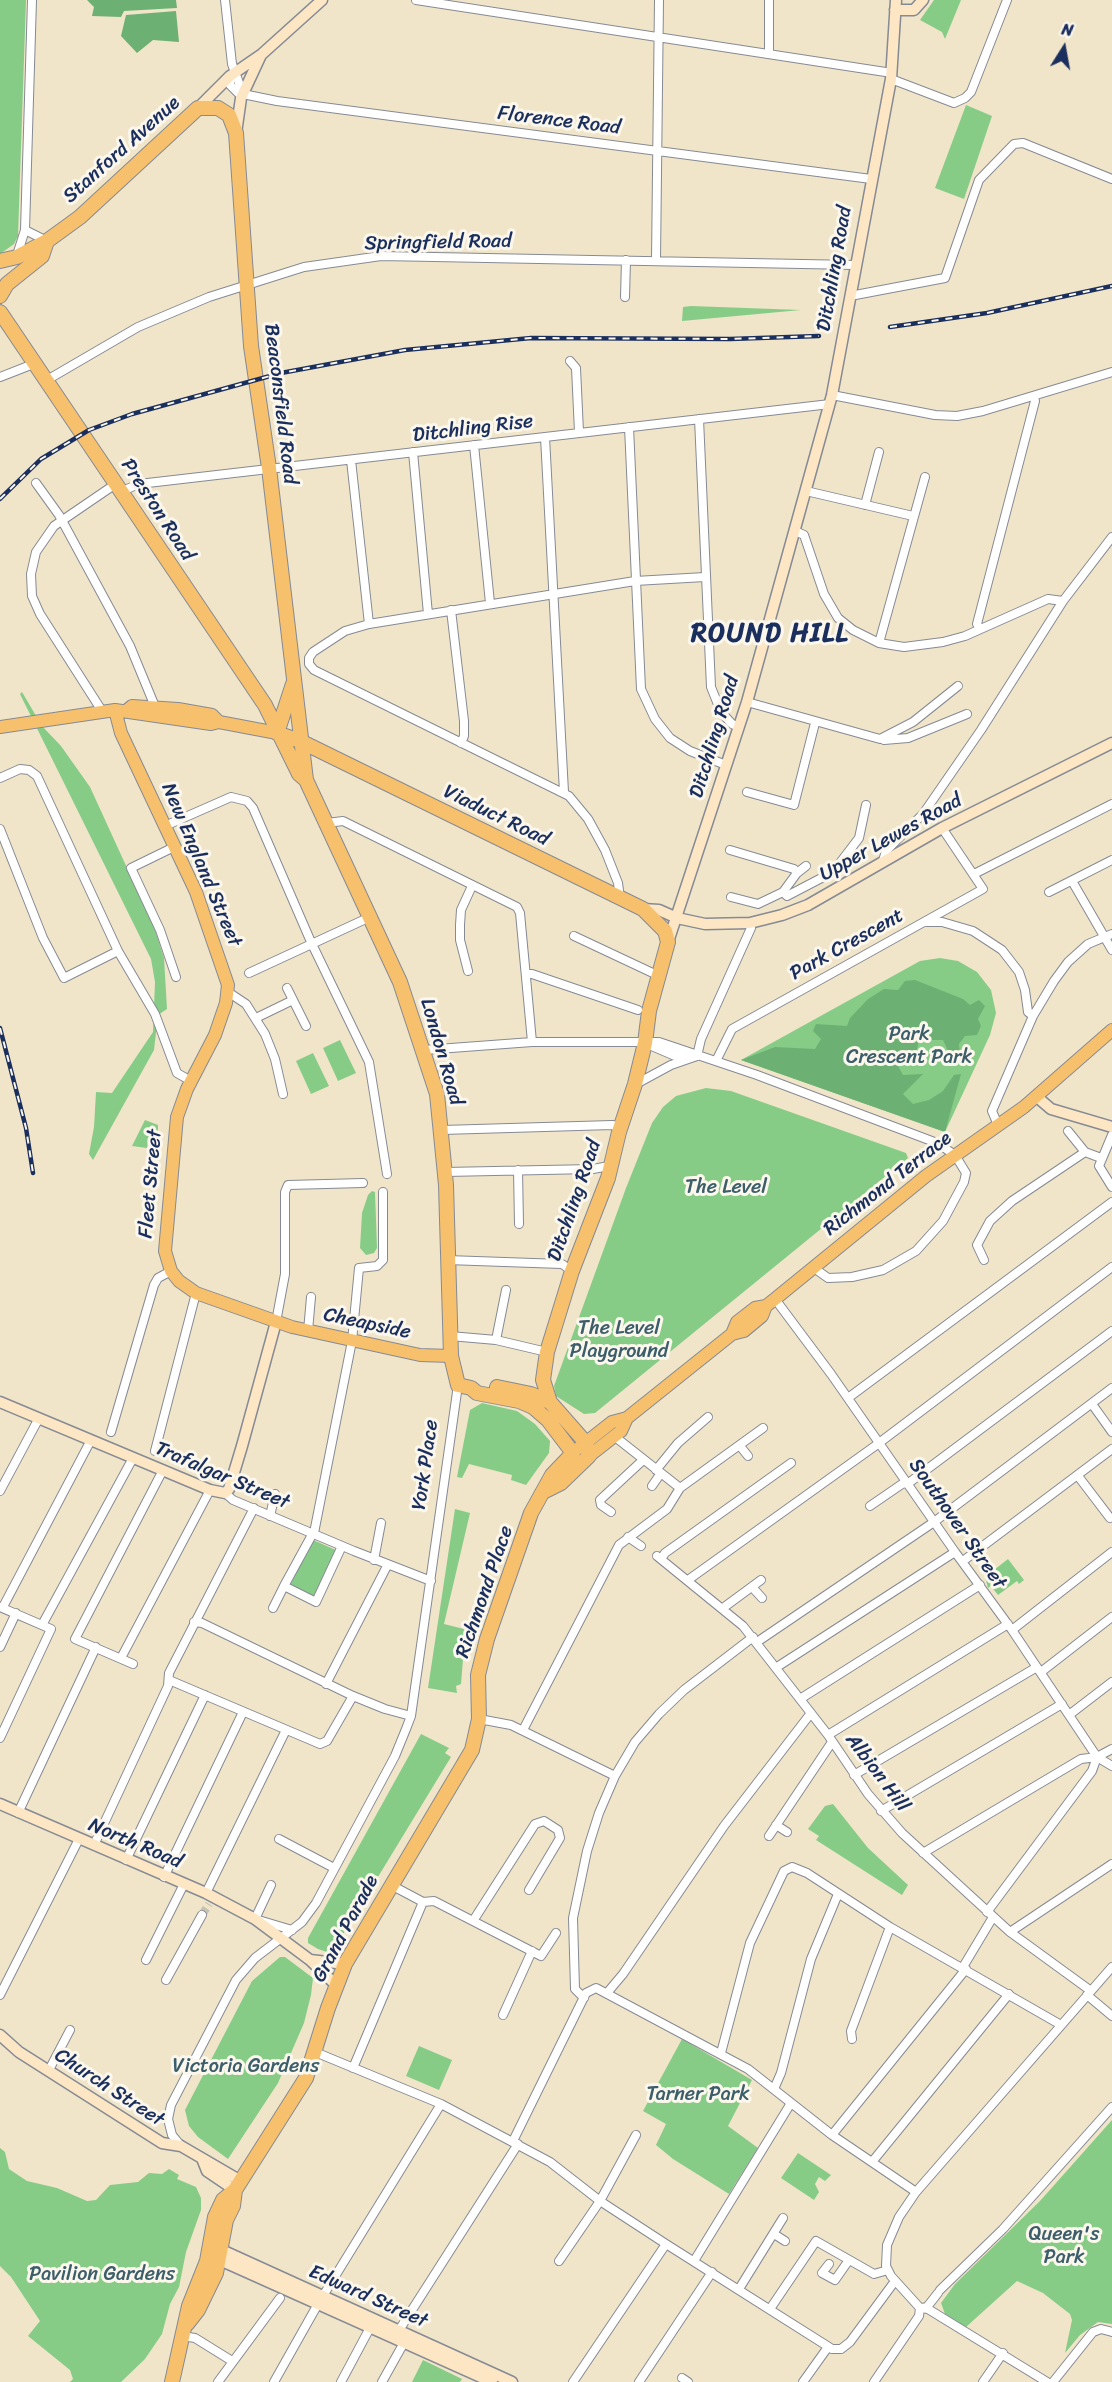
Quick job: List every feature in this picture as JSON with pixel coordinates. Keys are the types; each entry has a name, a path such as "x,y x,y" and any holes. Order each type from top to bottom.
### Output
{"highway":[{"path":"198,108 212,108 226,112 234,123 236,133"},
{"name":"Stanford Avenue","path":"7,259 47,241 80,217 198,108"},
{"name":"Beaconsfield Road","path":"236,133 251,346 269,468 300,741"},
{"path":"4,290 42,256 47,241"},
{"path":"4,290 7,259"},
{"name":"Preston Road","path":"0,312 265,705 278,733"},
{"name":"Beaconsfield Road","path":"278,733 294,679"},
{"name":"Viaduct Road","path":"278,733 300,741 643,909"},
{"name":"London Road","path":"278,733 299,774 306,780"},
{"name":"London Road","path":"300,741 306,780 400,982 437,1094 445,1172 451,1356"},
{"path":"643,909 665,931 668,942"},
{"name":"Ditchling Road","path":"550,1402 543,1380 547,1352 572,1271 608,1178 609,1166 635,1084 657,975 668,942"},
{"name":"York Place","path":"451,1356 465,1387"},
{"path":"465,1387 480,1384 511,1389 550,1402 587,1452 561,1483 545,1491"},
{"path":"465,1387 477,1393 514,1400 532,1407 548,1420 573,1453"},
{"name":"Richmond Place","path":"479,1719 477,1687 480,1665 531,1513 552,1475 573,1453"},
{"name":"Grand Parade","path":"172,2382 185,2330 198,2310 214,2252 238,2186 306,2078 345,1964 461,1770 474,1743 479,1719"}],"main road":[{"path":"0,727 115,711 132,714 157,712 212,715 219,722 278,733"},
{"name":"New England Street","path":"115,711 121,733 211,930 227,979 228,992"},
{"name":"Fleet Street","path":"171,1271 165,1251 174,1134 181,1102 214,1035 228,992"},
{"name":"Richmond Terrace","path":"587,1452 612,1422 627,1418 732,1334 737,1322 754,1308 770,1302 955,1155 1037,1097 1111,1031"},
{"path":"171,1271 179,1281 196,1293 276,1322"},
{"name":"Cheapside","path":"276,1322 420,1355 451,1356"},
{"name":"Richmond Terrace","path":"587,1452 621,1431 627,1418"},
{"path":"573,1453 587,1452"}],"street":[{"path":"7,259 26,230 32,0"},
{"path":"225,0 232,75 230,85 236,92 243,94"},
{"name":"Stanford Avenue","path":"198,108 232,75 262,54 322,0"},
{"path":"416,0 769,54 891,76 954,103 962,100 971,92 1007,0"},
{"path":"656,261 659,0"},
{"path":"769,54 770,0"},
{"path":"896,5 914,10 923,0"},
{"name":"Ditchling Road","path":"668,942 747,702 831,399 891,76 896,5"},
{"name":"Stanford Avenue","path":"243,94 262,54"},
{"name":"Florence Road","path":"243,94 337,109 871,179"},
{"name":"Beaconsfield Road","path":"236,133 243,94"},
{"path":"850,296 945,278 979,180 1018,142 1112,179"},
{"path":"26,230 47,241"},
{"name":"Springfield Road","path":"47,380 138,327 209,297 304,267 381,256 855,265"},
{"path":"625,297 626,260"},
{"path":"570,361 576,368 579,432"},
{"path":"0,377 36,363"},
{"name":"Ditchling Rise","path":"115,711 55,639 32,596 31,574 36,552 61,520 120,487 699,419 831,399 951,416 977,413 1112,372"},
{"path":"980,629 977,624 1035,401 1034,397"},
{"path":"699,419 705,577 713,693 726,719 739,726"},
{"path":"629,427 634,581 641,689 655,719 665,732 683,747 726,765"},
{"path":"545,436 564,792"},
{"path":"474,445 490,603"},
{"path":"413,452 428,614"},
{"path":"865,505 879,452"},
{"path":"351,460 369,624"},
{"path":"879,643 925,477"},
{"path":"36,483 61,520 136,658 157,712"},
{"path":"806,491 913,516"},
{"path":"795,531 804,535 824,594 838,618 853,630 879,643 922,646 953,640 1048,599 1063,601"},
{"path":"883,861 886,851 923,814 1063,601 1112,537"},
{"path":"620,898 618,883 605,850 588,819 564,792 314,670 309,661 313,652 345,632 369,624 634,581 705,577"},
{"path":"452,610 464,721 464,736 461,743"},
{"path":"879,739 913,722 958,686"},
{"path":"747,702 815,723 879,739 908,738 967,714"},
{"path":"752,791 794,805 815,723"},
{"name":"Upper Lewes Road","path":"677,918 700,924 750,923 792,912 942,828 1112,742"},
{"path":"0,778 20,769 29,770 37,776 118,951 154,1014 177,1073 191,1081"},
{"path":"165,826 223,799 231,797 247,801 369,1062 387,1174"},
{"path":"974,874 1112,804"},
{"path":"732,897 758,904 833,872 859,838 866,806"},
{"path":"327,823 343,821 517,907 520,913 532,1042"},
{"path":"924,922 983,889 942,828"},
{"path":"0,829 43,938 64,978 118,951"},
{"path":"174,847 131,868 160,930 176,977"},
{"path":"730,850 794,869 797,873"},
{"path":"1049,892 1112,861"},
{"path":"785,894 797,873 806,866"},
{"path":"604,891 613,875"},
{"path":"1072,881 1103,931 1108,935 1112,950"},
{"path":"468,971 460,940 460,925 461,910 472,886"},
{"path":"785,894 792,912"},
{"name":"Viaduct Road","path":"643,909 670,913 677,918"},
{"path":"249,973 370,916"},
{"name":"Park Crescent","path":"716,1061 732,1029 924,922 942,922 973,931 1002,950 1018,972 1025,990 1028,1012 1033,1016"},
{"path":"635,1084 694,1055 751,928 750,923"},
{"path":"998,1125 992,1111 1033,1016 1068,962 1095,939 1108,935"},
{"path":"574,936 657,975"},
{"path":"526,974 532,974 638,1010"},
{"path":"287,988 306,1026"},
{"path":"228,992 246,1004 256,1018 275,1059 283,1094"},
{"path":"256,1018 293,1000"},
{"path":"424,1050 532,1042 659,1042 937,1143 955,1155 966,1173 964,1182 943,1221 916,1251 883,1270 852,1277 828,1278 814,1268"},
{"path":"1037,1097 1050,1109 1112,1127"},
{"path":"442,1130 612,1125 621,1127"},
{"path":"1068,1131 1085,1152 1101,1158"},
{"path":"1112,1135 1101,1158 1100,1170 1112,1187"},
{"path":"984,1260 977,1245 990,1221 1012,1201 1085,1152"},
{"path":"445,1172 593,1169 609,1166"},
{"path":"518,1170 519,1224"},
{"path":"225,1493 231,1483 276,1322 285,1274 284,1220 285,1192 288,1185 363,1183"},
{"path":"273,1608 313,1533 352,1341 359,1268 378,1266 383,1260 383,1192"},
{"path":"848,1398 1112,1202"},
{"path":"447,1260 562,1264 572,1271"},
{"path":"688,1580 879,1442 1112,1267"},
{"path":"111,1432 154,1285 158,1278 171,1271"},
{"path":"496,1340 506,1290"},
{"path":"155,1450 196,1293"},
{"path":"308,1331 311,1297"},
{"name":"Southover Street","path":"770,1302 848,1398 954,1552 963,1561 1010,1627 1096,1757 1112,1766"},
{"path":"870,1506 907,1483 1112,1331"},
{"path":"450,1336 496,1340 547,1352"},
{"name":"York Place","path":"182,2146 172,2134 168,2119 176,2091 236,1980 255,1958 292,1930 316,1903 395,1756 411,1716 431,1581 465,1387"},
{"path":"584,1998 575,1989 573,1918 587,1851 599,1813 615,1776 635,1742 659,1714 684,1690 755,1640 934,1522 1112,1389"},
{"name":"Trafalgar Street","path":"0,1402 210,1490 225,1493 254,1509 387,1566 431,1581"},
{"path":"1092,1404 1112,1432"},
{"path":"652,1486 678,1443 708,1417"},
{"path":"0,1491 39,1418"},
{"path":"523,1730 619,1545 667,1509 680,1488 763,1428"},
{"path":"614,1436 642,1461 680,1488"},
{"path":"46,1627 2,1607 91,1440"},
{"path":"740,1446 748,1456"},
{"path":"963,1561 1112,1449"},
{"path":"0,1738 46,1627 133,1458"},
{"path":"611,1512 601,1505 600,1500 642,1461"},
{"name":"Albion Hill","path":"791,1463 659,1557 723,1608 755,1640 777,1666 881,1811 923,1853 1010,1932 1089,1993 1112,2016"},
{"path":"133,1664 75,1639 163,1470"},
{"path":"1078,1476 1110,1518"},
{"path":"121,1658 210,1490"},
{"path":"270,1516 276,1494"},
{"path":"94,1845 169,1680 169,1673 254,1509"},
{"path":"374,1560 381,1523"},
{"path":"627,1537 641,1546"},
{"path":"284,1586 316,1602 342,1546"},
{"path":"777,1666 954,1552"},
{"path":"769,1836 830,1739 1010,1627 1112,1552"},
{"path":"326,1684 387,1566"},
{"path":"723,1608 761,1580"},
{"path":"800,1699 980,1585"},
{"path":"752,1587 762,1598"},
{"path":"0,1647 16,1613"},
{"path":"854,1776 1039,1670 1112,1617"},
{"path":"194,1622 202,1623 353,1696 385,1709 411,1716"},
{"path":"18,1812 96,1647"},
{"path":"169,1680 316,1743 324,1743 353,1696"},
{"path":"1069,1715 1112,1682"},
{"path":"126,1860 205,1695"},
{"path":"881,1811 1062,1704"},
{"path":"164,1877 243,1712"},
{"path":"604,1991 649,1937 724,1826 811,1713"},
{"path":"479,1719 501,1722 523,1730 615,1776"},
{"path":"209,1898 285,1730"},
{"path":"923,1853 1081,1760 1096,1757 1112,1749"},
{"path":"832,2135 964,1968 990,1914 1092,1771 1096,1757"},
{"name":"North Road","path":"0,1804 184,1884 255,1920 292,1930"},
{"path":"472,1921 535,1824 544,1821 558,1830 560,1838 529,1890"},
{"path":"776,1825 786,1832"},
{"path":"0,1995 79,1839"},
{"path":"279,1839 334,1868"},
{"path":"1010,1932 1112,1864"},
{"path":"721,2053 750,1943 784,1871 795,1867 890,1927 1061,2025"},
{"path":"146,1960 184,1884"},
{"path":"255,1920 272,1885"},
{"path":"391,1885 423,1902 434,1901 541,1956 556,1933"},
{"path":"774,2089 781,2073 811,1959 838,1894"},
{"path":"353,2068 423,1902"},
{"path":"166,1980 202,1915"},
{"name":"North Road","path":"255,1920 310,1960 336,1985"},
{"path":"852,2039 851,2031 890,1927"},
{"path":"503,2015 532,1951"},
{"name":"North Road","path":"310,1960 345,1964"},
{"path":"1047,2382 928,2309 920,2308 888,2270 886,2249 893,2229 916,2192 1112,1967"},
{"path":"382,2382 401,2337 515,2142 584,1998 591,1989 604,1991 721,2053 774,2089 832,2135 916,2192"},
{"path":"872,2162 1009,1994"},
{"path":"49,2070 70,2030"},
{"name":"Church Street","path":"0,2035 19,2052 162,2143 182,2146 203,2162 207,2171 238,2186"},
{"path":"315,2052 441,2104 550,2162 600,2201 830,2348 841,2349 850,2342 895,2281"},
{"path":"694,2261 791,2103"},
{"path":"274,2382 441,2104"},
{"path":"920,2308 927,2307 939,2292 1003,2229 1112,2107"},
{"path":"559,2261 600,2201 636,2135"},
{"path":"739,2289 783,2218"},
{"path":"774,2234 785,2241"},
{"path":"770,2309 815,2242 819,2241 874,2274 888,2270"},
{"path":"573,2382 666,2244"},
{"name":"Edward Street","path":"214,2252 401,2337 492,2382"},
{"path":"829,2264 822,2273 835,2280 849,2260"},
{"path":"639,2382 712,2272"},
{"path":"218,2382 280,2298"},
{"path":"874,2382 919,2316 920,2308"},
{"path":"341,2382 372,2324"},
{"path":"185,2330 232,2361"},
{"path":"1053,2382 1095,2330 1112,2332"},
{"path":"803,2382 830,2348"},
{"path":"983,2382 1003,2353"},
{"name":"Edward Street","path":"472,2374 512,2382"}],"green space":[{"path":"0,0 26,0 18,236 14,244 0,254"},
{"path":"87,0 176,0 177,8 124,11 121,17 92,16 94,7"},
{"path":"934,0 961,0 945,39 942,32 920,20"},
{"path":"176,11 179,42 153,40 137,53 121,36 126,15"},
{"path":"966,105 992,116 964,199 935,188"},
{"path":"691,306 801,310 682,321 683,307"},
{"path":"22,692 42,726 61,746 90,787 154,927 164,958 167,1009 158,1015 154,1050 93,1160 89,1154 94,1127 96,1092 112,1093 153,1032 155,982 151,959 20,694"},
{"name":"Park Crescent Park","path":"940,958 958,961 977,972 991,990 996,1013 990,1035 945,1132 741,1060 920,961"},
{"name":"Park Crescent Park","path":"915,980 963,999 970,1005 979,1000 985,1006 978,1019 981,1026 977,1035 965,1036 959,1044 960,1056 950,1055 943,1040 919,1040 915,1059 898,1066 903,1075 923,1074 903,1094 913,1104 929,1100 943,1091 954,1075 961,1074 945,1132 741,1060 775,1047 815,1049 821,1039 813,1031 816,1024 847,1026 850,1018 868,999 884,989 898,990 905,981"},
{"path":"340,1040 356,1073 338,1081 323,1048"},
{"path":"313,1053 329,1086 311,1094 296,1061"},
{"name":"The Level","path":"706,1088 731,1091 906,1153 908,1158 595,1413 584,1414 556,1396 554,1386 626,1188 652,1123 663,1107 676,1096"},
{"path":"145,1120 158,1125 158,1142 148,1140 147,1148 132,1146"},
{"path":"372,1191 375,1192 377,1248 374,1253 366,1255 360,1248 362,1213 368,1195"},
{"path":"482,1403 517,1411 535,1424 550,1441 549,1453 526,1485 511,1480 512,1475 469,1464 462,1478 457,1477 470,1410"},
{"path":"455,1509 470,1513 444,1624 472,1631 463,1659 461,1684 456,1686 457,1693 428,1688"},
{"path":"313,1540 338,1551 315,1598 290,1585"},
{"path":"1008,1559 1024,1580 1019,1584 1017,1581 998,1595 991,1586 988,1588 985,1577"},
{"path":"421,1734 449,1748 445,1753 451,1757 342,1936 327,1952 318,1949 308,1943 308,1938"},
{"path":"833,1804 868,1848 908,1885 902,1895 816,1840 819,1836 808,1829 825,1806"},
{"name":"Victoria Gardens","path":"280,1957 285,1957 313,1978 304,2023 278,2083 228,2159 198,2137 189,2126 185,2110 252,1981"},
{"name":"Tarner Park","path":"682,2039 752,2080 728,2126 758,2148 729,2194 673,2159 656,2145 666,2124 643,2111"},
{"path":"419,2046 452,2060 439,2090 406,2076"},
{"name":"Queen's Park","path":"1112,2120 1112,2324 1098,2322 1080,2335 1065,2353 1072,2320 1070,2314 1043,2293 1017,2281 966,2327 945,2314 941,2303 955,2284 1040,2201"},
{"name":"Pavilion Gardens","path":"0,2148 5,2152 9,2169 27,2181 57,2188 87,2201 96,2200 110,2185 138,2182 149,2173 162,2174 169,2169 179,2175 177,2179 196,2187 201,2198 201,2210 186,2252 179,2287 170,2304 162,2334 145,2359 121,2382 70,2382 73,2379 70,2370 28,2336 40,2321 11,2277 0,2266"},
{"path":"798,2153 831,2175 825,2181 819,2177 815,2184 819,2192 814,2200 781,2178"},
{"path":"423,2360 462,2379 460,2382 412,2382"}],"tunnel":[{"path":"202,1915 209,1904"}],"railway":[{"path":"890,327 987,313 1112,286"},
{"path":"0,499 41,459 89,430 132,414 281,373 405,350 531,338 730,339 819,336"},
{"path":"0,1028 26,1128 33,1173"}],"district":[{"name":"ROUND HILL","path":"770,634"}],"park label":[{"name":"The Level Playground","path":"619,1340"}]}
